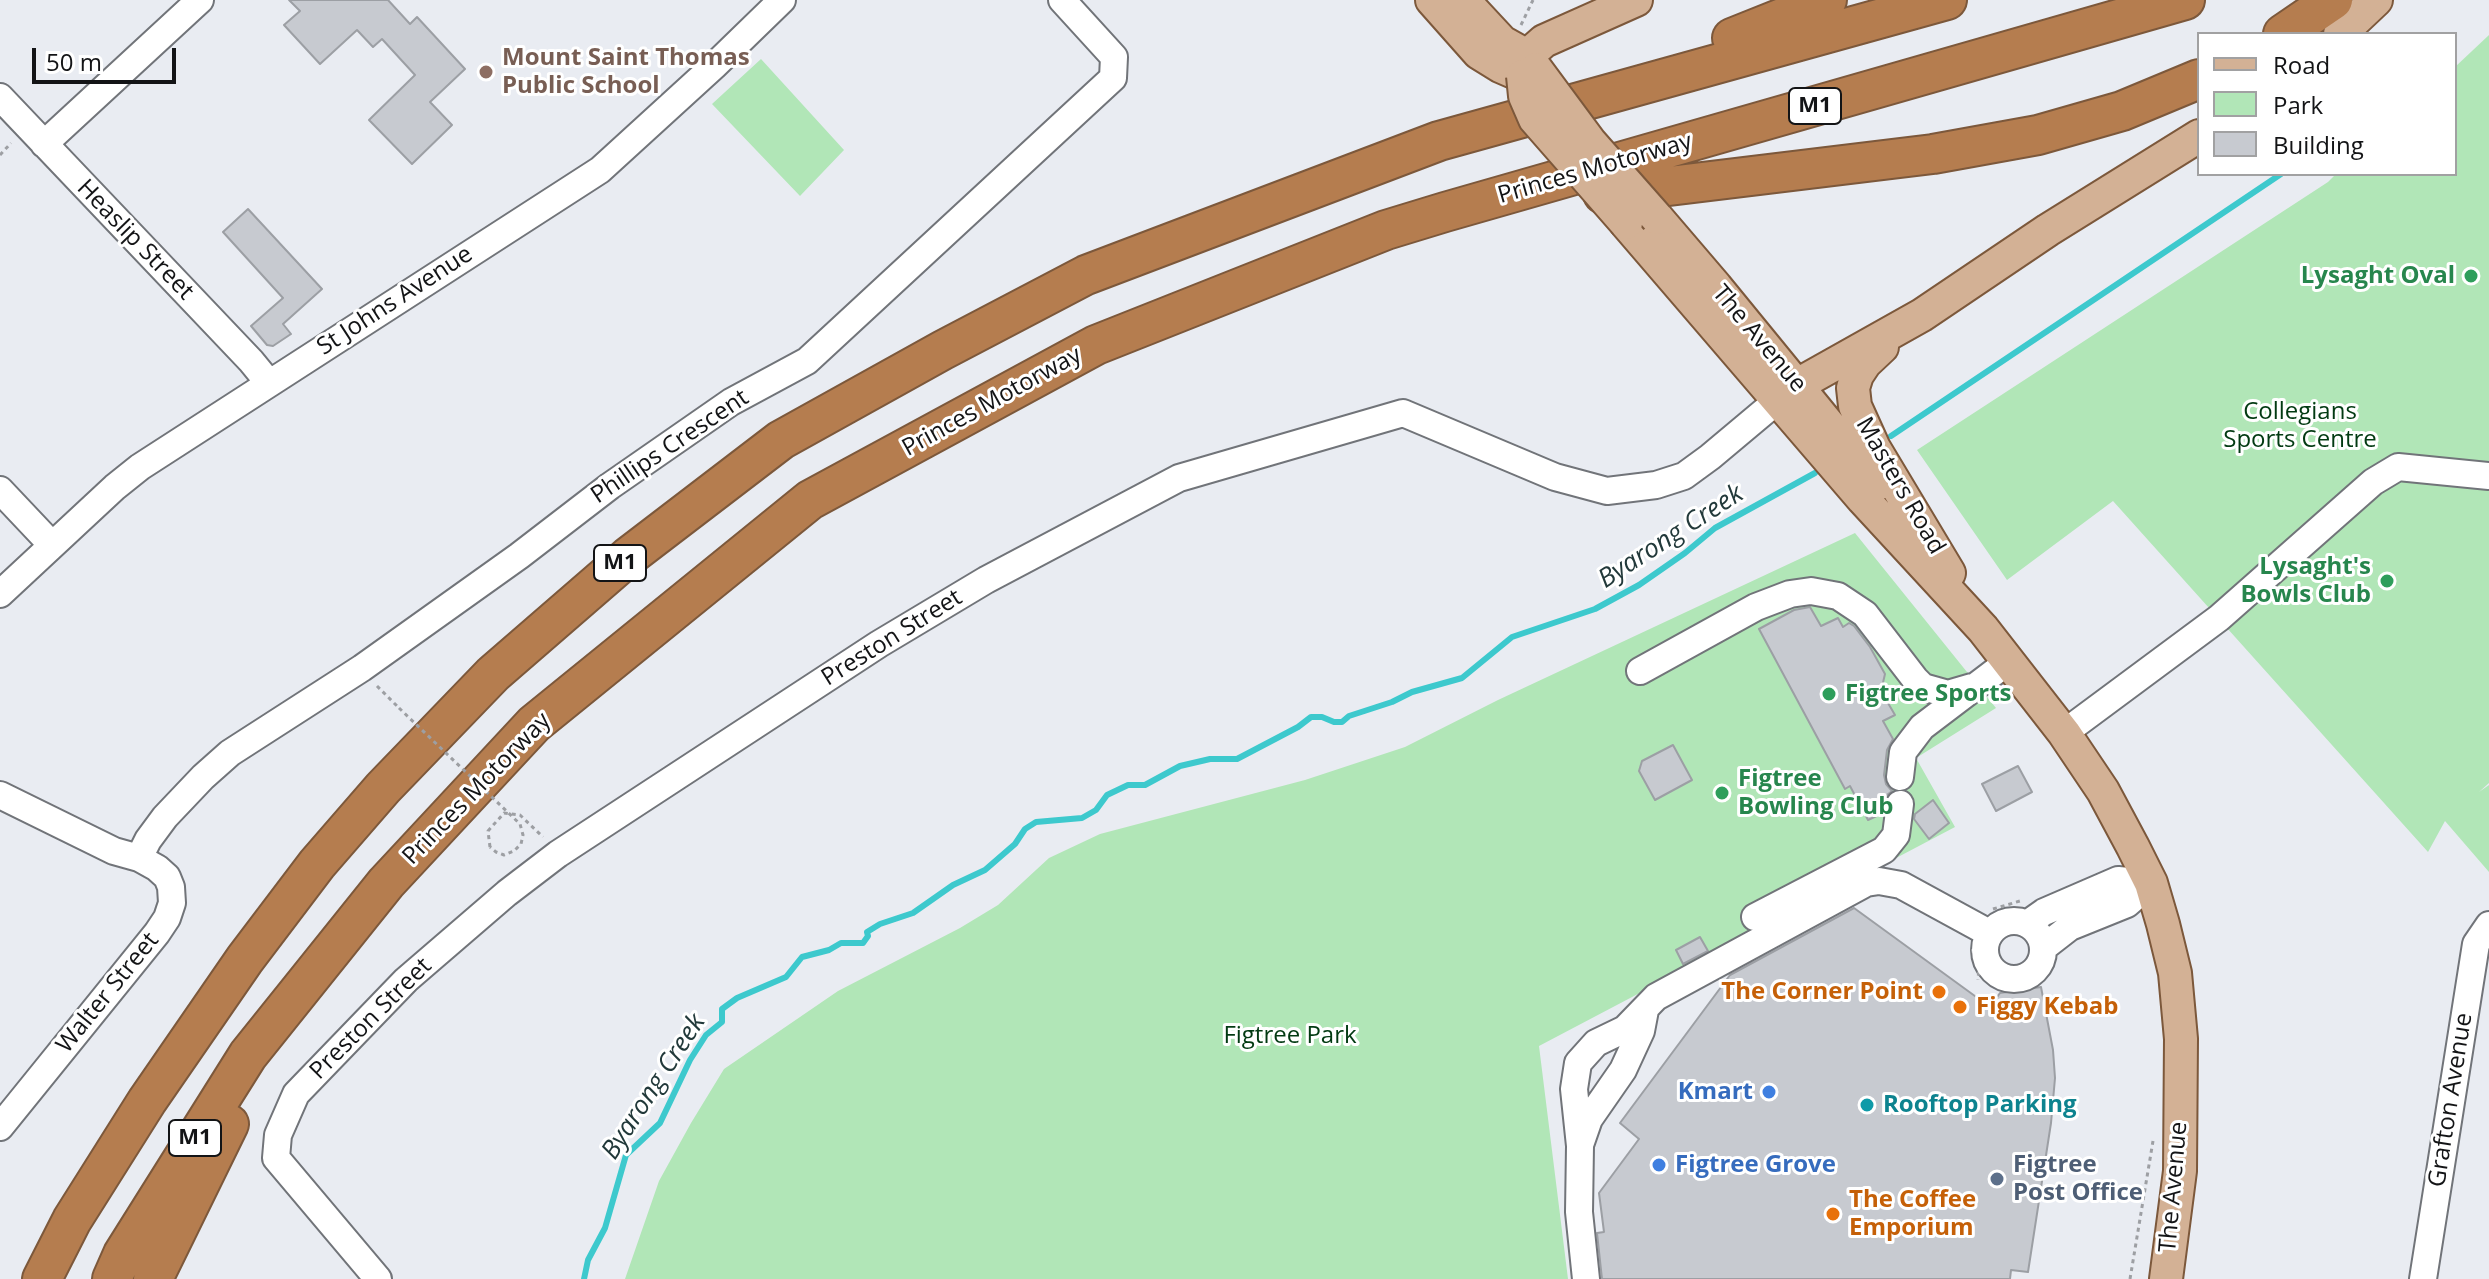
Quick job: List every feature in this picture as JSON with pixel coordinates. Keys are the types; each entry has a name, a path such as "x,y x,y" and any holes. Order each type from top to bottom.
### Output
{"highway":[{"path":"1439,141 1762,28 1827,0"},
{"name":"M1","path":"42,1279 72,1220 147,1101 245,959 317,864 383,788 493,674 628,557 781,440 1086,275 1439,141 1947,0"},
{"name":"Princes Motorway","path":"112,1279 123,1254 248,1055 386,883 534,724 810,500 1096,345 1386,230 2185,0"},
{"path":"2286,32 2333,0"},
{"path":"1445,212 1814,170 1948,151 2038,135 2122,111 2197,80"},
{"path":"153,1279 290,1004"}],"main road":[{"path":"1432,0 1479,53 1500,66 1525,63 1544,41 1636,0"},
{"path":"1463,0 1525,63"},
{"path":"2342,32 2376,0"},
{"name":"The Avenue","path":"1525,63 1525,96 1535,119 1641,221 1787,393 1924,543 1983,629 2064,733 2103,791 2151,883 2175,973 2181,1039 2180,1181 2166,1279"},
{"name":"Masters Road","path":"1787,393 1922,315 2048,230 2197,137"},
{"name":"Masters Road","path":"1922,315 1865,363 1854,381 1853,397 1874,448 1983,629"},
{"name":"The Avenue","path":"2145,1279 2181,1095"}],"street":[{"path":"44,144 200,0"},
{"name":"St Johns Avenue","path":"0,594 140,467 600,170 782,0"},
{"name":"Phillips Crescent","path":"139,858 165,817 230,753 362,668 519,556 610,486 731,402 807,361 1113,78 1114,57 1062,0"},
{"name":"Heaslip Street","path":"0,97 269,383"},
{"name":"Preston Street","path":"378,1279 276,1158 278,1135 296,1094 406,980 507,893 558,854 879,644 986,580 1179,478 1403,413 1555,477 1607,491 1656,485 1684,476 1787,393"},
{"path":"2064,733 2219,618 2373,482 2398,467 2489,476"},
{"path":"0,490 52,545"},
{"path":"1640,671 1756,607 1790,594 1811,591 1838,596 1865,614 1923,687 1948,694 1972,687"},
{"path":"1900,777 1903,752 1910,741 1928,722 2009,661"},
{"path":"0,795 114,851 139,858"},
{"path":"1755,917 1884,850 1896,835 1900,804"},
{"name":"Walter Street","path":"0,1127 167,918 172,903 167,877 139,858"},
{"path":"2027,924 2044,912 2118,880 2151,883"},
{"path":"1586,1279 1578,1199 1580,1146 1574,1089 1578,1063 1596,1043 1620,1032 1656,997 1866,883 1879,881 1901,885 1989,933"},
{"path":"2043,948 2070,927 2127,904 2151,883"},
{"path":"2006,921 2027,924 2037,931 2043,948 2040,964 2028,976 2005,978 1991,969 1985,957 1989,933 2006,921"},
{"name":"Grafton Avenue","path":"2423,1279 2476,944 2489,925"},
{"path":"1580,1146 1589,1119 1623,1070 1641,1031 1647,1005"}],"path":[{"path":"1525,63 1533,0"},
{"path":"362,668 399,708 520,824 523,835 521,844 514,851 504,855 490,847 488,831 504,813 520,815 558,854"},
{"path":"2130,1279 2155,1129"}],"green space":[{"name":"Collegians Sports Centre","path":"2489,35 2489,783 2479,792 2489,785 2489,872 2445,821 2428,852 2113,501 2007,580 1917,450 2334,176 2457,176 2457,65"},
{"path":"761,59 844,150 800,196 712,104"},
{"name":"Figtree Park","path":"1855,533 1996,708 1916,758 1955,827 1539,1046 1568,1279 625,1279 659,1181 724,1069 838,991 998,905 1049,858 1100,834 1305,780 1405,747 1498,700"}],"building":[{"path":"289,0 388,0 410,24 417,17 465,69 430,102 452,125 412,164 369,120 415,75 382,39 373,47 357,30 320,64 284,25 300,11"},
{"path":"248,209 322,289 283,324 291,334 273,346 267,345 251,326 283,298 223,232"},
{"path":"1810,607 1821,626 1838,618 1843,627 1849,623 1854,626 1885,674 1881,691 1895,715 1883,721 1893,739 1887,750 1884,775 1892,791 1887,795 1883,813 1868,820 1850,786 1845,789 1759,629 1794,610"},
{"path":"1673,745 1692,780 1655,800 1639,771 1642,761"},
{"path":"2018,766 2032,792 1996,811 1982,784"},
{"path":"1933,800 1949,823 1929,839 1914,819 1915,814"},
{"name":"Rooftop Parking","path":"1854,908 1990,1007 2000,993 2041,987 2055,1078 2028,1272 2011,1270 2010,1279 1602,1279 1597,1233 1604,1232 1599,1193 1639,1139 1620,1123 1730,975"},
{"path":"1700,937 1708,951 1683,964 1676,950"}],"waterway":[{"name":"Byarong Creek","path":"1891,436 2278,176"},
{"name":"Byarong Creek","path":"584,1279 588,1260 605,1228 626,1155 660,1123 690,1060 706,1035 722,1022 722,1009 737,998 786,977 802,957 829,950 841,943 863,943 867,932 880,924 913,913 953,885 985,870 1015,844 1025,829 1036,822 1082,818 1096,810 1107,795 1128,785 1145,785 1180,766 1210,759 1237,759 1311,717 1342,722 1349,716 1412,692 1462,678 1512,637 1595,609 1639,585 1715,528 1815,473"}],"place":[{"name":"Mount Saint Thomas Public School","path":"486,72"},
{"name":"Lysaght Oval","path":"2471,276"},
{"name":"Lysaght's Bowls Club","path":"2387,581"},
{"name":"Figtree Sports","path":"1829,694"},
{"name":"Figtree Bowling Club","path":"1722,793"},
{"name":"The Corner Point","path":"1939,992"},
{"name":"Figgy Kebab","path":"1960,1007"},
{"name":"Kmart","path":"1769,1092"},
{"name":"Rooftop Parking","path":"1867,1105"},
{"name":"Figtree Grove","path":"1659,1165"},
{"name":"Figtree Post Office","path":"1997,1179"},
{"name":"The Coffee Emporium","path":"1833,1214"}]}
